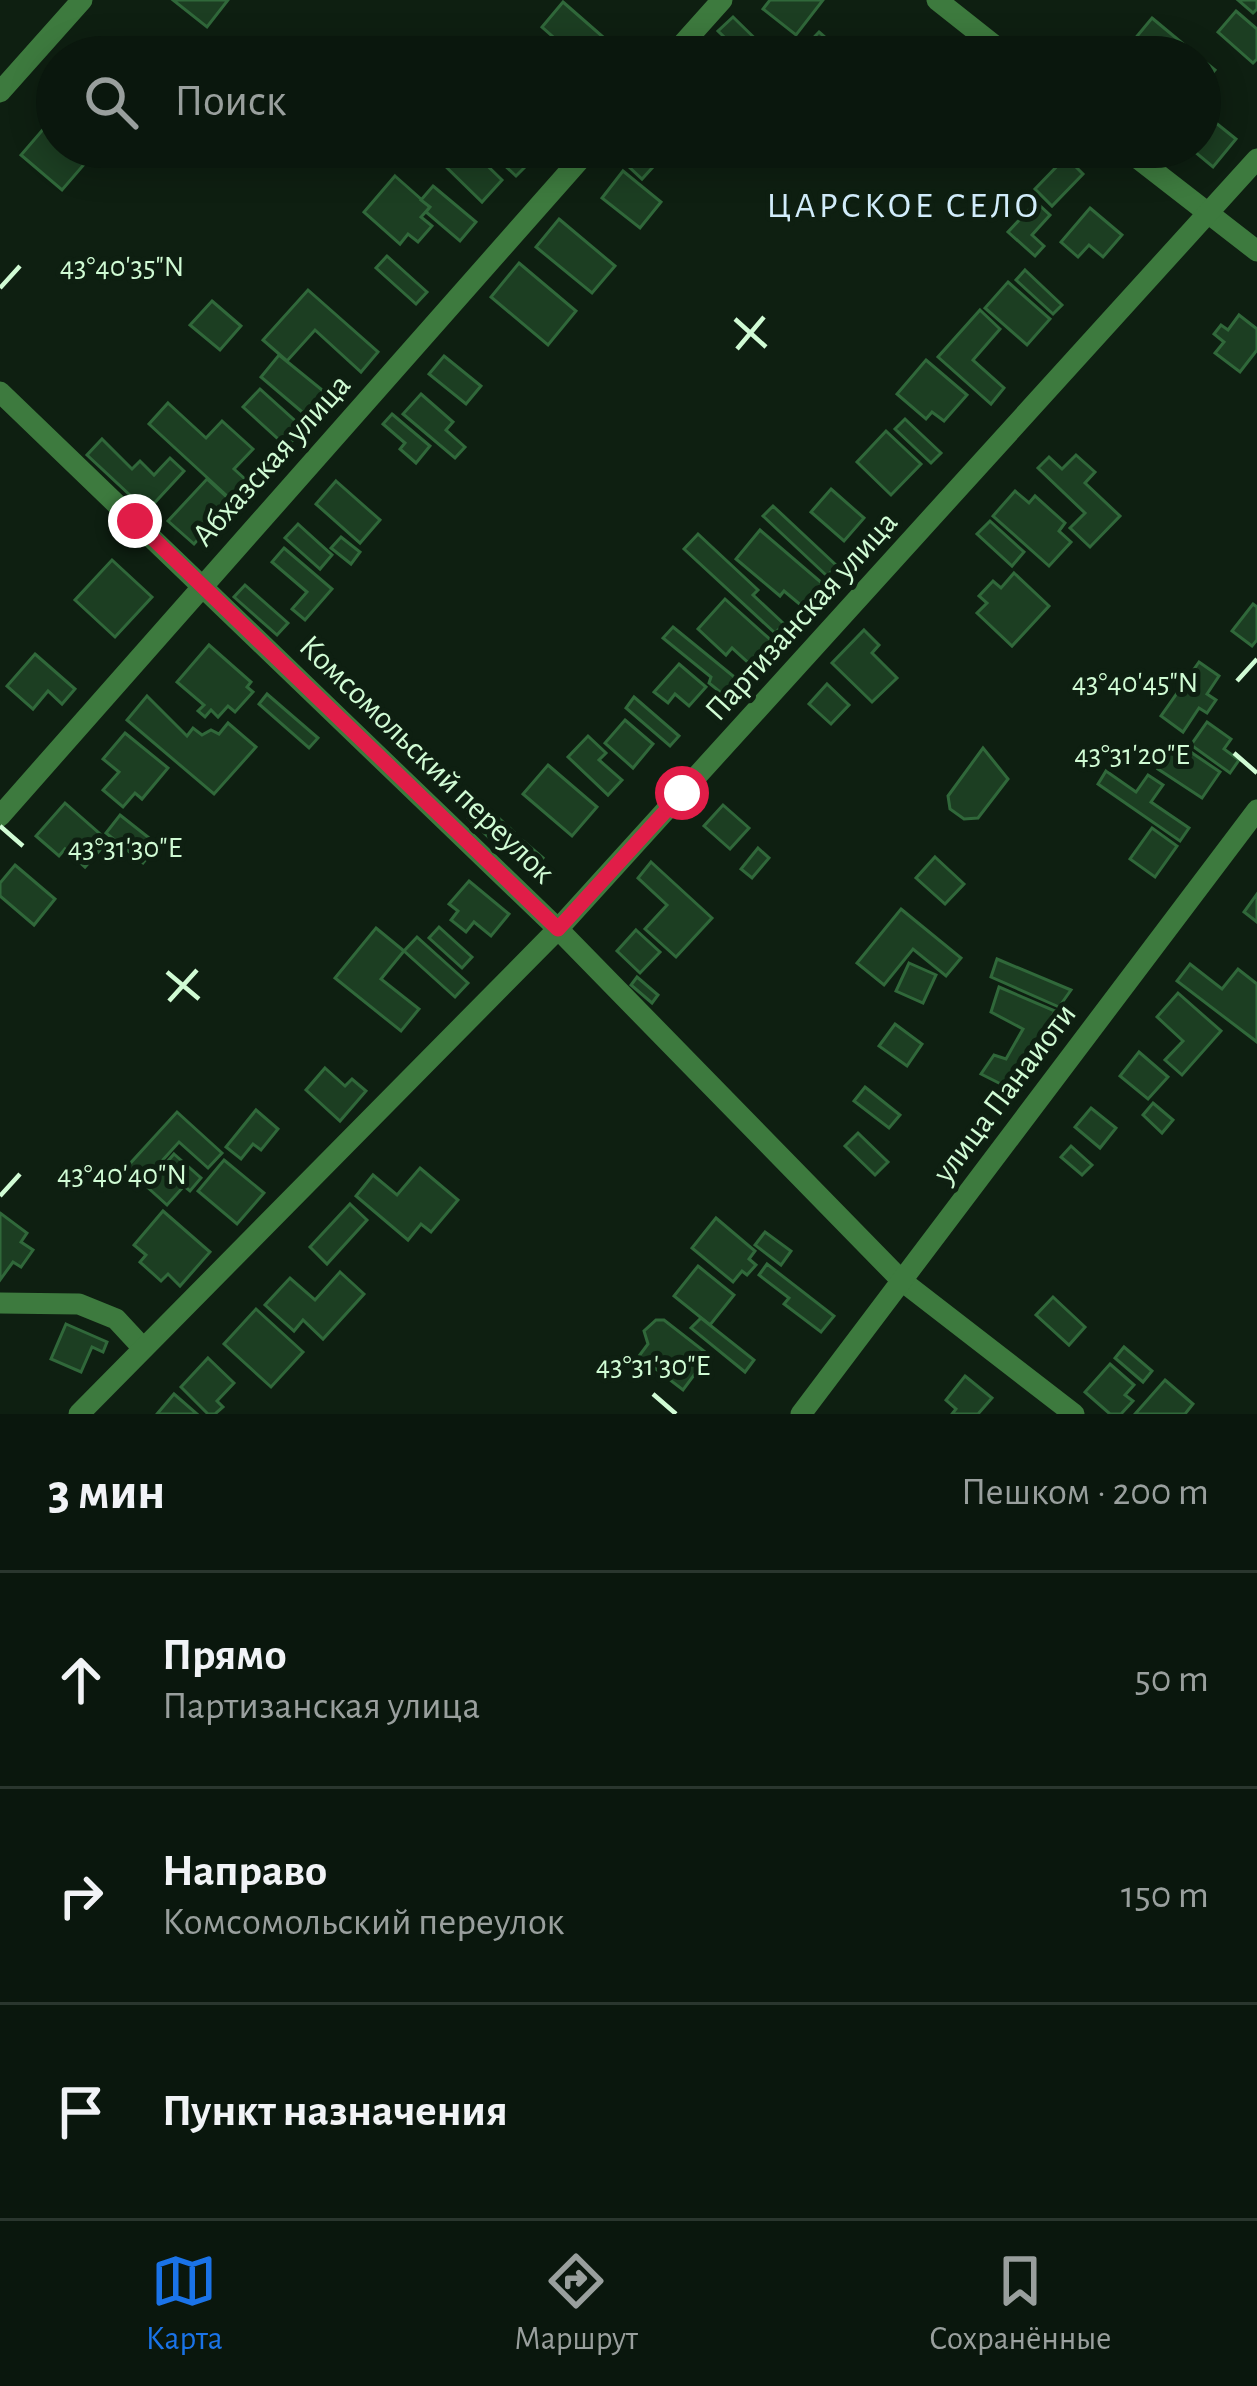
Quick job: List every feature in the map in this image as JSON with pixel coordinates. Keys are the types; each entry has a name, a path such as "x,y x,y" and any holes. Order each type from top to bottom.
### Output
{"street":[{"path":"50,36 82,0"},
{"path":"690,36 722,0"},
{"path":"937,0 982,36"},
{"path":"0,92 36,52"},
{"name":"Партизанская улица","path":"79,1414 558,929 1257,159"},
{"name":"Абхазская улица","path":"0,816 572,168"},
{"path":"1150,168 1257,251"},
{"name":"Комсомольский переулок","path":"0,392 558,929 902,1281 1074,1414"},
{"name":"улица Панаиоти","path":"801,1414 1257,810"},
{"path":"0,1303 79,1304 116,1319 142,1347"}],"building":[{"path":"173,0 228,0 207,27"},
{"path":"770,0 823,0 796,35 763,9"},
{"path":"1238,0 1257,0 1257,9 1253,13"},
{"path":"563,2 602,36 552,36 542,27"},
{"path":"1236,11 1257,29 1253,63 1218,32"},
{"path":"733,17 752,36 723,36 718,31"},
{"path":"1152,18 1174,36 1137,36"},
{"path":"1221,127 1236,139 1221,157"},
{"path":"36,138 36,168 21,155"},
{"path":"36,168 81,168 62,190"},
{"path":"447,168 490,168 502,180 482,202"},
{"path":"630,168 652,168 642,179"},
{"path":"1055,168 1077,168 1083,174 1052,206 1035,189"},
{"path":"623,171 661,202 640,228 602,198"},
{"path":"395,176 430,207 421,217 432,226 418,242 408,234 400,244 364,212"},
{"path":"433,186 476,222 460,241 426,212 430,207 421,200"},
{"path":"1036,202 1050,215 1032,235 1044,246 1035,256 1008,232"},
{"path":"1090,208 1122,235 1103,257 1089,245 1078,257 1061,242"},
{"path":"559,219 615,266 592,293 536,247"},
{"path":"387,256 427,292 416,304 376,268"},
{"path":"519,263 576,311 548,345 491,297"},
{"path":"1025,270 1062,305 1053,314 1016,280"},
{"path":"1008,282 1050,319 1027,345 985,308"},
{"path":"308,290 378,352 361,372 315,330 287,361 263,340"},
{"path":"212,301 241,326 220,350 190,325"},
{"path":"980,310 1000,329 973,360 1004,388 991,404 938,357"},
{"path":"1239,315 1257,329 1257,350 1240,372 1215,353 1224,342 1214,334 1221,325 1228,330"},
{"path":"279,355 327,394 308,417 261,377"},
{"path":"444,356 481,386 466,404 429,374"},
{"path":"926,360 967,395 944,421 932,412 926,419 897,394"},
{"path":"260,389 303,428 287,447 243,407"},
{"path":"421,394 453,422 446,430 465,447 455,458 403,414"},
{"path":"168,403 206,438 222,421 253,449 234,469 256,489 239,507 149,424"},
{"path":"392,414 430,446 416,463 400,449 405,443 383,424"},
{"path":"905,419 941,453 931,463 895,429"},
{"path":"886,431 921,464 891,495 857,462"},
{"path":"102,439 132,469 140,461 154,475 170,458 184,471 147,511 87,455"},
{"path":"1076,455 1095,472 1085,483 1120,516 1090,547 1070,528 1085,513 1038,468 1049,457 1062,469"},
{"path":"207,479 232,502 194,544 168,521"},
{"path":"336,481 380,520 360,543 316,504"},
{"path":"831,489 864,518 844,541 811,512"},
{"path":"1015,491 1029,503 1035,496 1065,523 1059,531 1071,542 1049,566 993,516"},
{"path":"773,506 837,566 827,576 763,516"},
{"path":"990,521 1024,552 1012,566 977,534"},
{"path":"298,524 332,555 320,569 285,538"},
{"path":"760,530 823,584 803,607 784,591 780,596 736,559"},
{"path":"698,534 758,590 753,595 784,624 775,633 684,549"},
{"path":"341,537 360,552 351,564 331,548"},
{"path":"284,548 332,589 305,620 292,609 307,592 272,562"},
{"path":"112,560 152,597 115,637 75,600"},
{"path":"1014,573 1049,606 1012,646 977,613 987,603 979,596 993,581 1001,588"},
{"path":"245,585 288,623 277,635 234,597"},
{"path":"725,599 773,642 752,666 732,648 726,655 698,629"},
{"path":"1253,604 1257,607 1257,640 1252,646 1232,631"},
{"path":"673,627 738,680 725,696 709,683 711,677 663,638"},
{"path":"864,630 879,645 872,653 897,678 872,702 832,663"},
{"path":"209,645 251,682 247,687 253,692 235,712 228,706 218,717 211,710 205,717 198,711 204,705 177,682"},
{"path":"35,654 75,689 62,704 48,691 33,709 7,686"},
{"path":"1199,662 1219,676 1207,694 1216,700 1207,713 1199,708 1183,732 1161,716"},
{"path":"679,664 706,687 689,706 675,694 668,703 654,692"},
{"path":"827,684 849,705 831,724 809,704"},
{"path":"267,694 318,738 309,748 259,704"},
{"path":"147,696 187,736 193,728 202,735 211,730 219,734 228,723 256,747 214,794 127,720"},
{"path":"634,697 679,736 670,746 626,708"},
{"path":"625,720 653,744 633,768 605,743"},
{"path":"1207,722 1231,739 1224,749 1239,760 1230,773 1191,745"},
{"path":"125,733 168,768 142,799 135,793 123,807 103,790 119,772 103,759"},
{"path":"588,736 606,753 599,760 622,780 608,795 568,757"},
{"path":"1176,742 1220,772 1202,798 1158,769"},
{"path":"983,748 1008,779 978,818 964,819 950,809 948,796"},
{"path":"548,765 597,807 572,836 523,794"},
{"path":"1106,771 1136,792 1148,775 1163,785 1151,802 1189,828 1180,841 1098,784"},
{"path":"65,803 108,841 85,867 65,849 59,856 36,836"},
{"path":"482,803 514,832 499,847 468,818"},
{"path":"723,805 749,828 730,849 704,826"},
{"path":"120,815 158,845 143,863 106,833"},
{"path":"1152,828 1177,846 1155,877 1130,859"},
{"path":"522,840 543,858 533,869 512,851"},
{"path":"758,848 769,858 752,878 741,869"},
{"path":"935,857 964,884 945,904 916,878"},
{"path":"651,862 712,918 676,957 645,929 667,905 638,878"},
{"path":"15,865 55,899 34,925 0,896 0,883"},
{"path":"469,881 509,914 491,936 474,922 466,932 451,920 458,911 449,904"},
{"path":"1257,894 1257,922 1244,912"},
{"path":"901,909 961,958 946,976 913,949 884,985 857,963"},
{"path":"439,927 472,957 462,968 429,938"},
{"path":"376,928 404,951 381,979 419,1009 401,1031 335,978"},
{"path":"636,930 660,952 640,973 617,951"},
{"path":"417,937 468,983 455,997 404,951"},
{"path":"997,959 1071,990 1059,1007 991,977"},
{"path":"909,963 936,975 923,1003 896,991"},
{"path":"1190,964 1222,989 1238,969 1257,984 1257,1042 1177,981"},
{"path":"637,977 658,995 652,1003 631,985"},
{"path":"999,987 1055,1011 1009,1088 981,1074 994,1055 1006,1059 1023,1029 991,1012"},
{"path":"1178,993 1221,1031 1182,1075 1165,1060 1183,1041 1157,1017"},
{"path":"895,1024 922,1044 907,1066 879,1046"},
{"path":"1139,1052 1168,1077 1148,1099 1120,1076"},
{"path":"325,1068 345,1086 352,1079 366,1091 340,1121 306,1090"},
{"path":"865,1087 900,1115 889,1128 854,1101"},
{"path":"1153,1103 1173,1120 1162,1133 1143,1115"},
{"path":"1091,1108 1116,1128 1100,1148 1075,1127"},
{"path":"256,1110 278,1129 261,1150 253,1144 241,1159 226,1147"},
{"path":"177,1112 222,1153 208,1168 179,1142 142,1183 126,1168"},
{"path":"858,1133 888,1162 875,1175 845,1146"},
{"path":"1071,1146 1092,1165 1082,1175 1061,1157"},
{"path":"174,1154 201,1178 190,1191 184,1186 167,1205 146,1186"},
{"path":"224,1160 264,1193 237,1224 198,1191"},
{"path":"420,1168 458,1200 431,1232 421,1224 408,1240 356,1196 373,1175 397,1195"},
{"path":"350,1204 367,1220 327,1264 310,1247"},
{"path":"163,1211 210,1252 180,1286 168,1274 161,1281 140,1262 146,1255 134,1245"},
{"path":"0,1213 27,1233 21,1242 33,1250 21,1267 13,1262 0,1280"},
{"path":"716,1218 755,1251 749,1259 756,1265 733,1282 692,1248"},
{"path":"765,1232 791,1251 781,1265 755,1245"},
{"path":"767,1264 834,1316 821,1332 784,1304 789,1298 759,1275"},
{"path":"698,1266 734,1295 710,1325 674,1296"},
{"path":"340,1272 364,1294 323,1339 303,1320 294,1331 265,1305 290,1278 315,1300"},
{"path":"1053,1297 1085,1327 1069,1345 1036,1315"},
{"path":"256,1309 303,1352 271,1387 224,1344"},
{"path":"701,1318 754,1360 745,1372 691,1328"},
{"path":"656,1320 664,1320 709,1355 683,1390 639,1356 648,1344 644,1331"},
{"path":"66,1324 107,1342 103,1352 92,1347 81,1372 51,1359"},
{"path":"1124,1347 1152,1371 1143,1382 1115,1358"},
{"path":"208,1358 234,1383 217,1401 223,1407 215,1414 208,1414 181,1387"},
{"path":"1110,1364 1134,1385 1125,1395 1133,1401 1121,1414 1110,1414 1085,1392"},
{"path":"965,1376 992,1398 978,1414 952,1414 956,1409 946,1400"},
{"path":"1165,1380 1193,1404 1185,1414 1135,1414"},
{"path":"174,1394 197,1414 157,1414"}],"district":[{"name":"ЦАРСКОЕ СЕЛО","path":"904,204"}],"route":[{"path":"135,521 558,929 682,793"}]}
